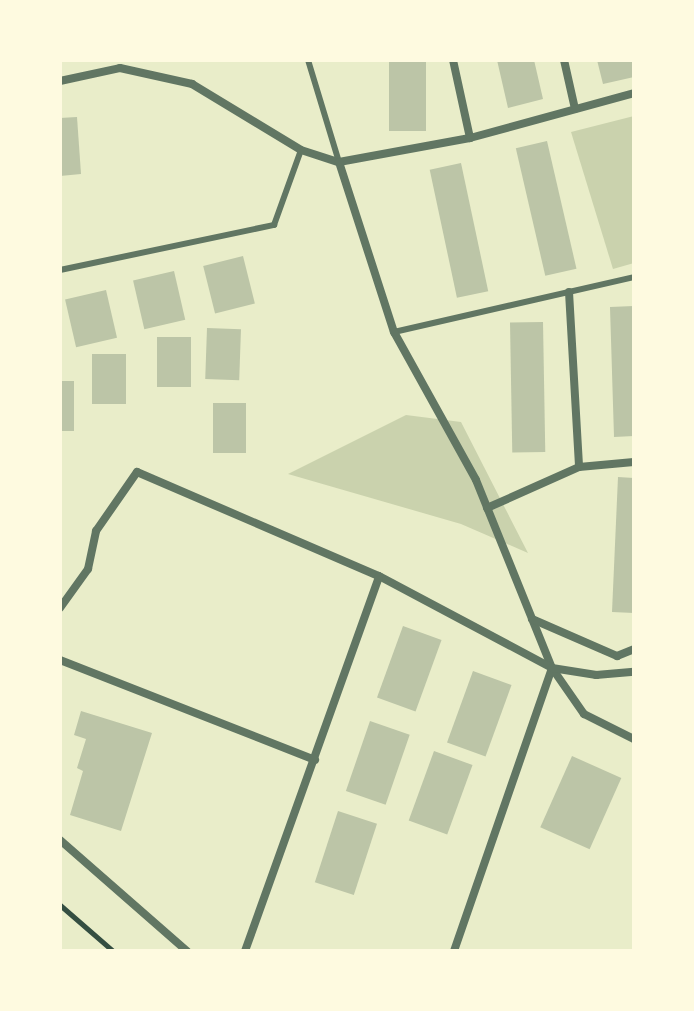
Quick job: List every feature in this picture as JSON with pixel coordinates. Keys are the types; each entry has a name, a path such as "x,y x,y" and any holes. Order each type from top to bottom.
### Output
{"street":[{"path":"453,60 470,138"},
{"path":"564,60 575,109"},
{"path":"60,81 120,68 192,84 301,150 339,162 470,138 634,93"},
{"path":"339,162 394,332 487,508 552,668 584,714 634,739"},
{"path":"569,292 579,467"},
{"path":"487,508 579,467 634,462"},
{"path":"60,608 88,569 96,531 137,472 379,576 552,668 596,675 634,672"},
{"path":"245,951 379,576"},
{"path":"532,619 617,656 634,649"},
{"path":"60,660 315,760"},
{"path":"454,951 552,668"},
{"path":"60,840 187,951"}],"lane":[{"path":"308,60 339,162"},
{"path":"60,270 274,225 301,150"},
{"path":"394,332 634,277"}],"path":[{"path":"60,905 113,951"}],"green space":[{"path":"634,116 634,263 613,269 571,132"},
{"path":"406,415 461,422 528,553 461,524 288,474"}],"building":[{"path":"389,60 426,60 426,131 389,131"},
{"path":"497,60 534,60 543,99 508,108"},
{"path":"597,60 634,60 634,77 603,84"},
{"path":"77,117 81,174 60,176 60,118"},
{"path":"547,141 576,269 545,276 516,148"},
{"path":"461,163 488,291 457,298 430,170"},
{"path":"243,256 255,304 215,313 203,266"},
{"path":"174,271 185,320 144,329 133,280"},
{"path":"106,290 117,338 76,347 65,299"},
{"path":"634,306 634,436 614,437 610,307"},
{"path":"543,322 545,452 512,453 510,323"},
{"path":"207,328 241,329 239,380 205,379"},
{"path":"157,337 191,337 191,387 157,387"},
{"path":"92,354 126,354 126,404 92,404"},
{"path":"60,381 74,381 74,431 60,431"},
{"path":"213,403 246,403 246,453 213,453"},
{"path":"618,477 634,478 634,613 612,612"},
{"path":"403,626 442,640 416,711 377,697"},
{"path":"473,671 512,685 486,756 447,742"},
{"path":"81,711 152,733 121,831 70,815 83,771 77,768 86,739 74,735"},
{"path":"370,721 410,735 386,805 346,791"},
{"path":"434,751 473,765 447,835 409,821"},
{"path":"572,756 621,778 590,849 540,827"},
{"path":"338,811 377,824 354,895 315,882"}]}
